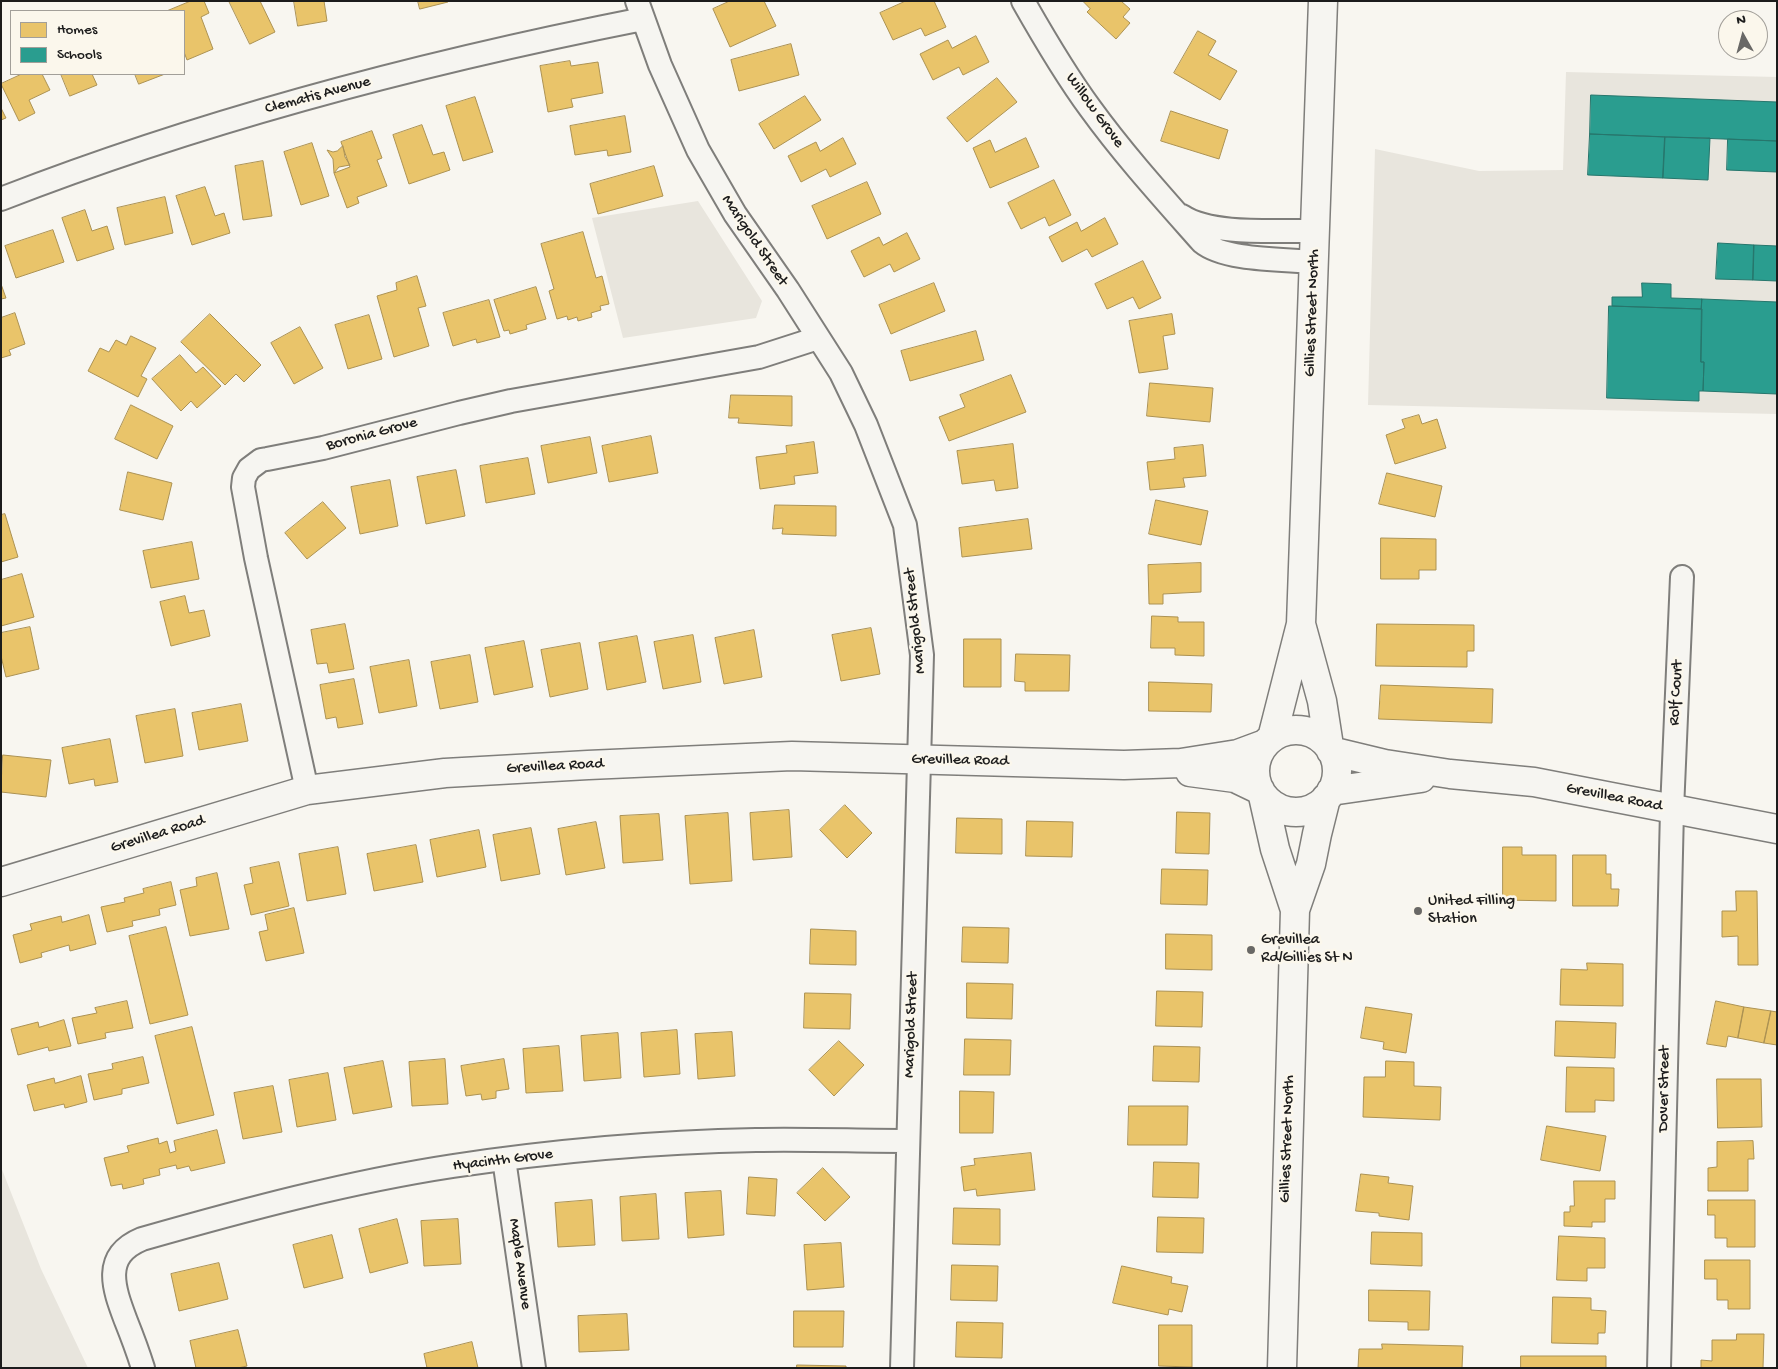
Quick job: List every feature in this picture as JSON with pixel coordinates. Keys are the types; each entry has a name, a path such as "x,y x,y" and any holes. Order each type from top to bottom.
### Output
{"street":[{"name":"Willow Grove","path":"1023,1 1063,68 1090,108 1133,164 1202,242 1212,249 1239,255 1314,262"},
{"name":"Gillies Street North","path":"1295,910 1275,849 1262,793 1255,778 1255,766 1258,754 1268,741 1301,624 1323,1"},
{"name":"Clematis Avenue","path":"1,199 118,156 293,101 640,10"},
{"name":"Marigold Street","path":"640,10 664,74 698,150 735,214 788,290 853,396 906,525 922,655 902,1368"},
{"name":"Willow Grove","path":"1177,212 1184,218 1220,229 1316,231"},
{"name":"Boronia Grove","path":"307,790 256,558 243,487 244,478 252,466 267,459 323,448 459,412 566,391 759,358 818,338"},
{"name":"Rolf Court","path":"1672,810 1682,577"},
{"name":"Gillies Street North","path":"1282,1368 1295,910 1311,864 1328,794 1336,776 1336,767 1330,749 1322,701 1301,624"},
{"path":"1268,741 1284,731 1305,731 1318,737 1330,749"},
{"name":"Grevillea Road","path":"1,882 307,790 445,773 588,764 792,756 920,761 1124,765 1181,763 1210,760 1238,754 1268,741"},
{"name":"Grevillea Road","path":"1330,749 1384,764 1450,774 1534,782 1777,829"},
{"name":"Grevillea Road","path":"1124,765 1228,777 1242,781 1262,793"},
{"name":"Grevillea Road","path":"1328,794 1450,774"},
{"path":"1262,793 1274,805 1294,811 1315,806 1328,794"},
{"name":"Dover Street","path":"1659,1368 1672,810"},
{"name":"Hyacinth Grove","path":"143,1368 117,1296 114,1274 116,1262 122,1252 136,1242 219,1217 348,1187 504,1159 631,1146 698,1142 758,1140 908,1141"},
{"name":"Maple Avenue","path":"504,1159 534,1368"}],"shaded area":[{"path":"1566,72 1777,77 1777,414 1368,405 1375,149 1479,171 1563,170"},
{"path":"698,201 762,301 756,318 623,338 592,218"},
{"path":"1,1167 41,1269 88,1368 1,1368"}],"building: Homes":[{"path":"191,1 204,1 209,13 201,17 213,49 187,60 185,55 185,10 169,10"},
{"path":"229,1 260,1 275,32 250,44"},
{"path":"294,1 324,1 327,21 298,26"},
{"path":"418,1 448,1 448,2 420,9"},
{"path":"730,1 764,1 776,26 730,47 713,9"},
{"path":"906,1 934,1 946,27 925,36 921,28 893,40 880,13"},
{"path":"1083,1 1121,1 1130,9 1123,17 1130,23 1116,39 1087,12 1090,9"},
{"path":"1198,31 1216,41 1208,55 1237,71 1220,100 1174,73"},
{"path":"976,36 989,62 963,75 959,67 933,80 920,54 948,40 952,48"},
{"path":"791,44 799,75 739,91 731,60"},
{"path":"570,61 571,66 598,62 603,93 571,99 573,107 548,112 540,66"},
{"path":"20,75 42,75 50,90 29,100 35,113 19,121 1,84"},
{"path":"61,75 92,75 97,85 70,96"},
{"path":"135,75 162,75 139,84"},
{"path":"997,78 1017,102 967,142 947,118"},
{"path":"805,96 821,120 774,149 759,124"},
{"path":"475,97 493,152 463,161 446,106"},
{"path":"1,108 6,118 1,120"},
{"path":"1171,111 1228,130 1219,159 1161,141"},
{"path":"625,116 631,152 608,156 607,150 575,155 570,126"},
{"path":"422,125 433,155 444,152 450,170 409,184 393,135"},
{"path":"372,131 382,158 377,160 387,186 357,197 359,203 347,208 334,173 350,167 341,142"},
{"path":"843,138 856,164 830,177 826,169 801,182 788,156 816,142 820,151"},
{"path":"1026,138 1039,167 990,188 973,148 990,140 995,152"},
{"path":"312,143 329,196 301,205 284,152"},
{"path":"343,146 345,157 350,165 339,167 334,173 333,159 327,150 337,151"},
{"path":"263,161 272,216 243,220 235,166"},
{"path":"654,166 663,196 598,214 590,184"},
{"path":"1054,180 1071,215 1049,226 1045,217 1021,229 1008,203"},
{"path":"867,182 881,214 827,239 812,206"},
{"path":"205,187 215,216 224,213 230,233 192,245 176,196"},
{"path":"165,197 173,233 125,245 117,208"},
{"path":"85,210 92,231 107,226 114,249 77,261 62,218"},
{"path":"1105,218 1118,244 1092,257 1087,249 1062,262 1049,237 1077,222 1081,231"},
{"path":"53,230 64,262 16,278 5,246"},
{"path":"583,232 596,278 602,276 609,304 600,306 601,310 591,313 592,317 578,321 577,317 568,320 567,316 557,319 549,291 554,289 541,244"},
{"path":"907,233 920,259 894,272 890,264 864,277 851,251 879,237 883,245"},
{"path":"1143,261 1161,298 1139,309 1133,297 1107,309 1095,284"},
{"path":"417,276 426,306 418,308 429,346 394,357 377,296 397,290 396,283"},
{"path":"934,283 945,311 891,334 879,305"},
{"path":"1,284 6,298 1,299"},
{"path":"536,287 546,319 526,325 527,329 510,334 509,330 504,331 494,300"},
{"path":"489,300 500,337 477,343 476,339 453,346 443,313"},
{"path":"15,313 25,344 9,350 11,355 1,358 1,318"},
{"path":"210,314 261,365 244,382 236,374 225,385 181,342"},
{"path":"1172,314 1175,334 1163,336 1168,369 1139,373 1129,321"},
{"path":"369,315 382,359 348,369 335,325"},
{"path":"300,327 323,368 294,384 271,343"},
{"path":"976,331 984,360 910,381 901,351"},
{"path":"131,336 156,348 141,376 147,379 138,397 88,371 100,348 109,352 116,340 126,345"},
{"path":"180,355 196,373 203,367 221,386 197,408 191,401 181,411 152,379"},
{"path":"1011,375 1026,412 949,441 939,417 965,407 960,395"},
{"path":"1150,383 1213,388 1210,422 1147,416"},
{"path":"731,395 792,396 792,426 738,423 739,418 729,418"},
{"path":"131,405 173,426 157,459 115,439"},
{"path":"1419,415 1422,424 1437,419 1446,448 1395,464 1386,435 1405,428 1402,420"},
{"path":"651,436 658,473 609,482 602,446"},
{"path":"590,437 597,473 548,483 541,446"},
{"path":"814,442 818,473 794,476 795,484 760,489 756,457 787,453 786,446"},
{"path":"1013,444 1018,488 996,491 994,480 962,484 957,451"},
{"path":"1203,445 1206,476 1183,478 1185,487 1150,490 1147,462 1175,459 1174,448"},
{"path":"528,458 535,494 486,503 480,466"},
{"path":"456,470 465,516 426,524 417,477"},
{"path":"128,472 172,483 163,520 120,510"},
{"path":"1387,473 1442,486 1435,517 1379,504"},
{"path":"390,480 398,526 360,534 351,487"},
{"path":"1156,500 1208,511 1201,545 1149,534"},
{"path":"323,502 346,528 307,559 285,533"},
{"path":"775,505 836,506 836,536 782,534 783,528 773,529"},
{"path":"5,514 18,557 1,562 1,515"},
{"path":"1028,519 1032,549 962,557 959,528"},
{"path":"1381,538 1436,539 1436,570 1419,570 1419,579 1381,579"},
{"path":"192,542 199,579 151,588 143,551"},
{"path":"1201,563 1201,592 1163,594 1163,604 1149,604 1148,565"},
{"path":"22,574 34,617 1,626 1,580"},
{"path":"185,596 189,613 204,610 210,636 171,646 160,602"},
{"path":"1152,616 1178,617 1178,622 1204,622 1204,656 1175,655 1175,648 1151,648"},
{"path":"345,624 354,669 329,673 327,663 317,664 311,630"},
{"path":"1377,624 1474,625 1474,651 1467,651 1467,667 1376,666"},
{"path":"30,627 39,669 6,677 1,656 1,633"},
{"path":"871,628 880,674 841,681 832,635"},
{"path":"754,630 762,677 724,684 715,638"},
{"path":"693,635 701,682 663,689 654,642"},
{"path":"637,636 646,682 607,690 599,643"},
{"path":"964,639 1001,639 1001,687 964,687"},
{"path":"524,641 533,687 494,695 485,648"},
{"path":"580,643 588,689 550,697 541,650"},
{"path":"1016,654 1070,655 1069,691 1025,691 1025,682 1015,681"},
{"path":"470,655 478,702 440,709 431,662"},
{"path":"409,660 417,706 379,713 370,667"},
{"path":"354,679 363,724 338,728 336,717 326,719 320,685"},
{"path":"1149,682 1212,684 1211,712 1149,711"},
{"path":"1381,685 1493,689 1492,723 1379,719"},
{"path":"241,704 248,741 199,750 192,713"},
{"path":"175,709 183,756 145,763 136,716"},
{"path":"110,739 118,782 95,786 94,779 69,784 62,748"},
{"path":"3,755 51,760 46,797 1,792"},
{"path":"845,805 872,833 847,858 820,830"},
{"path":"789,810 792,857 753,860 750,813"},
{"path":"1177,812 1210,813 1209,854 1176,853"},
{"path":"728,813 732,881 690,884 685,816"},
{"path":"659,814 663,860 623,863 620,816"},
{"path":"957,818 1002,819 1002,854 956,853"},
{"path":"1027,821 1073,822 1072,857 1026,856"},
{"path":"596,822 605,868 566,875 558,829"},
{"path":"531,828 540,874 501,881 493,835"},
{"path":"479,830 486,867 437,877 430,840"},
{"path":"416,845 423,882 374,891 367,854"},
{"path":"338,847 346,894 307,901 299,854"},
{"path":"1503,847 1522,847 1522,855 1556,855 1556,901 1503,900"},
{"path":"1573,855 1606,855 1606,874 1611,874 1611,889 1619,889 1618,906 1573,906"},
{"path":"279,862 289,906 251,915 244,885 253,883 250,868"},
{"path":"1162,869 1208,870 1207,905 1161,904"},
{"path":"217,873 229,929 190,936 180,890 197,886 196,878"},
{"path":"171,882 176,905 159,909 160,915 132,921 133,926 107,932 101,907 125,902 124,898 144,893 143,889"},
{"path":"1736,891 1757,891 1758,965 1738,965 1738,936 1722,937 1722,911 1736,911"},
{"path":"294,908 304,953 266,961 259,932 268,930 265,915"},
{"path":"89,915 96,944 70,951 69,945 41,953 42,957 20,963 13,935 32,930 30,924 61,916 62,922"},
{"path":"166,927 188,1015 150,1024 129,936"},
{"path":"963,927 1009,928 1008,963 962,962"},
{"path":"811,929 856,931 856,965 810,964"},
{"path":"1166,934 1212,935 1212,970 1166,969"},
{"path":"1587,963 1623,964 1623,1006 1560,1005 1561,969 1587,970"},
{"path":"967,983 1013,984 1012,1019 967,1018"},
{"path":"1157,991 1203,992 1202,1027 1156,1026"},
{"path":"805,993 851,994 850,1029 804,1028"},
{"path":"127,1001 133,1028 105,1033 106,1038 78,1044 72,1018 97,1013 95,1008"},
{"path":"1716,1001 1744,1007 1738,1038 1728,1036 1726,1047 1707,1044"},
{"path":"1366,1007 1412,1014 1406,1053 1383,1049 1384,1042 1361,1038"},
{"path":"1744,1007 1771,1011 1764,1043 1738,1038"},
{"path":"1771,1011 1777,1012 1777,1045 1764,1043"},
{"path":"64,1020 71,1046 49,1051 48,1047 18,1055 11,1029 38,1022 39,1027"},
{"path":"1556,1021 1616,1023 1615,1058 1555,1056"},
{"path":"192,1027 214,1115 177,1124 155,1036"},
{"path":"677,1030 680,1074 644,1077 641,1033"},
{"path":"732,1032 735,1076 698,1079 695,1034"},
{"path":"618,1033 621,1078 584,1081 581,1036"},
{"path":"965,1039 1011,1040 1010,1075 964,1075"},
{"path":"839,1041 864,1065 834,1096 809,1070"},
{"path":"559,1046 563,1091 526,1093 523,1049"},
{"path":"1154,1046 1200,1047 1199,1082 1153,1081"},
{"path":"143,1057 149,1083 122,1089 122,1094 94,1100 88,1074 113,1069 112,1064"},
{"path":"445,1059 448,1104 412,1106 409,1062"},
{"path":"504,1059 509,1089 496,1091 496,1098 482,1100 481,1094 466,1096 461,1066"},
{"path":"383,1061 392,1107 353,1114 344,1068"},
{"path":"1386,1061 1414,1062 1414,1086 1441,1087 1440,1120 1363,1117 1364,1077 1385,1077"},
{"path":"1567,1067 1614,1068 1614,1101 1595,1100 1595,1112 1566,1112"},
{"path":"328,1073 336,1120 297,1127 289,1080"},
{"path":"81,1076 87,1102 65,1108 64,1104 34,1111 27,1085 54,1078 55,1083"},
{"path":"1717,1079 1761,1079 1762,1127 1718,1128"},
{"path":"273,1086 282,1132 243,1139 234,1093"},
{"path":"960,1091 994,1092 993,1133 960,1133"},
{"path":"1129,1106 1188,1106 1187,1145 1128,1145"},
{"path":"1547,1126 1606,1136 1600,1171 1541,1160"},
{"path":"217,1130 225,1163 191,1171 189,1166 177,1169 176,1165 159,1169 160,1175 143,1179 144,1184 123,1189 122,1184 111,1186 104,1158 129,1152 127,1146 158,1138 159,1144 167,1141 170,1153 176,1151 174,1141"},
{"path":"1753,1141 1754,1159 1748,1159 1748,1191 1708,1191 1708,1168 1717,1167 1717,1142"},
{"path":"1031,1153 1035,1190 977,1196 976,1189 964,1191 961,1167 975,1165 974,1159"},
{"path":"1154,1162 1199,1163 1198,1198 1153,1197"},
{"path":"823,1168 850,1197 825,1221 797,1193"},
{"path":"1361,1174 1389,1177 1388,1183 1413,1186 1409,1220 1379,1216 1379,1213 1356,1211"},
{"path":"749,1177 777,1179 775,1216 747,1214"},
{"path":"1574,1181 1615,1181 1615,1199 1605,1199 1605,1222 1592,1222 1592,1227 1564,1226 1564,1212 1570,1212 1570,1206 1574,1206"},
{"path":"721,1191 724,1235 688,1238 685,1193"},
{"path":"656,1194 659,1239 622,1241 620,1197"},
{"path":"592,1200 595,1245 558,1247 555,1203"},
{"path":"1708,1200 1755,1200 1755,1247 1727,1247 1727,1238 1715,1238 1715,1215 1708,1215"},
{"path":"954,1208 1000,1209 1000,1245 953,1244"},
{"path":"1158,1217 1204,1218 1203,1253 1157,1252"},
{"path":"397,1219 408,1263 370,1273 359,1229"},
{"path":"458,1219 461,1264 424,1266 421,1221"},
{"path":"1372,1232 1422,1233 1422,1266 1371,1264"},
{"path":"332,1235 343,1278 304,1288 293,1245"},
{"path":"1559,1236 1605,1238 1605,1268 1587,1268 1587,1281 1557,1280"},
{"path":"841,1243 844,1287 807,1290 804,1245"},
{"path":"1705,1260 1750,1260 1750,1309 1728,1309 1728,1300 1717,1300 1717,1279 1705,1279"},
{"path":"219,1263 228,1299 179,1311 171,1274"},
{"path":"952,1265 998,1266 997,1301 951,1300"},
{"path":"1122,1266 1172,1277 1171,1283 1188,1286 1182,1312 1169,1309 1168,1315 1113,1303"},
{"path":"1369,1290 1430,1291 1429,1330 1408,1330 1408,1322 1369,1321"},
{"path":"1553,1297 1591,1298 1591,1310 1606,1311 1605,1333 1598,1333 1598,1344 1552,1343"},
{"path":"794,1311 844,1311 843,1347 794,1347"},
{"path":"627,1314 629,1350 579,1352 578,1316"},
{"path":"957,1322 1003,1323 1002,1358 956,1357"},
{"path":"1159,1325 1192,1325 1192,1367 1159,1366"},
{"path":"238,1330 247,1366 238,1368 196,1368 190,1341"},
{"path":"1737,1334 1764,1334 1763,1368 1701,1368 1701,1360 1712,1361 1712,1340 1736,1340"},
{"path":"472,1342 478,1368 427,1368 424,1354"},
{"path":"1382,1344 1463,1346 1462,1368 1358,1368 1359,1349 1382,1349"},
{"path":"1521,1356 1606,1356 1606,1368 1521,1368"},
{"path":"797,1365 846,1366 846,1368 797,1368"}],"building: Schools":[{"path":"1591,95 1777,102 1777,141 1590,134"},
{"path":"1590,134 1665,137 1663,178 1588,175"},
{"path":"1665,137 1710,138 1708,180 1663,178"},
{"path":"1728,139 1777,141 1777,172 1727,170"},
{"path":"1718,243 1754,245 1753,280 1716,279"},
{"path":"1754,245 1777,246 1777,281 1753,280"},
{"path":"1642,283 1671,284 1671,298 1702,299 1701,309 1612,306 1612,297 1642,297"},
{"path":"1702,299 1777,302 1777,394 1703,391 1704,362 1701,362"},
{"path":"1609,306 1702,309 1701,362 1704,362 1703,391 1699,391 1699,401 1607,398"}],"place":[{"name":"United Filling Station","path":"1418,911"},
{"name":"Grevillea Rd/Gillies St N","path":"1251,950"}]}
